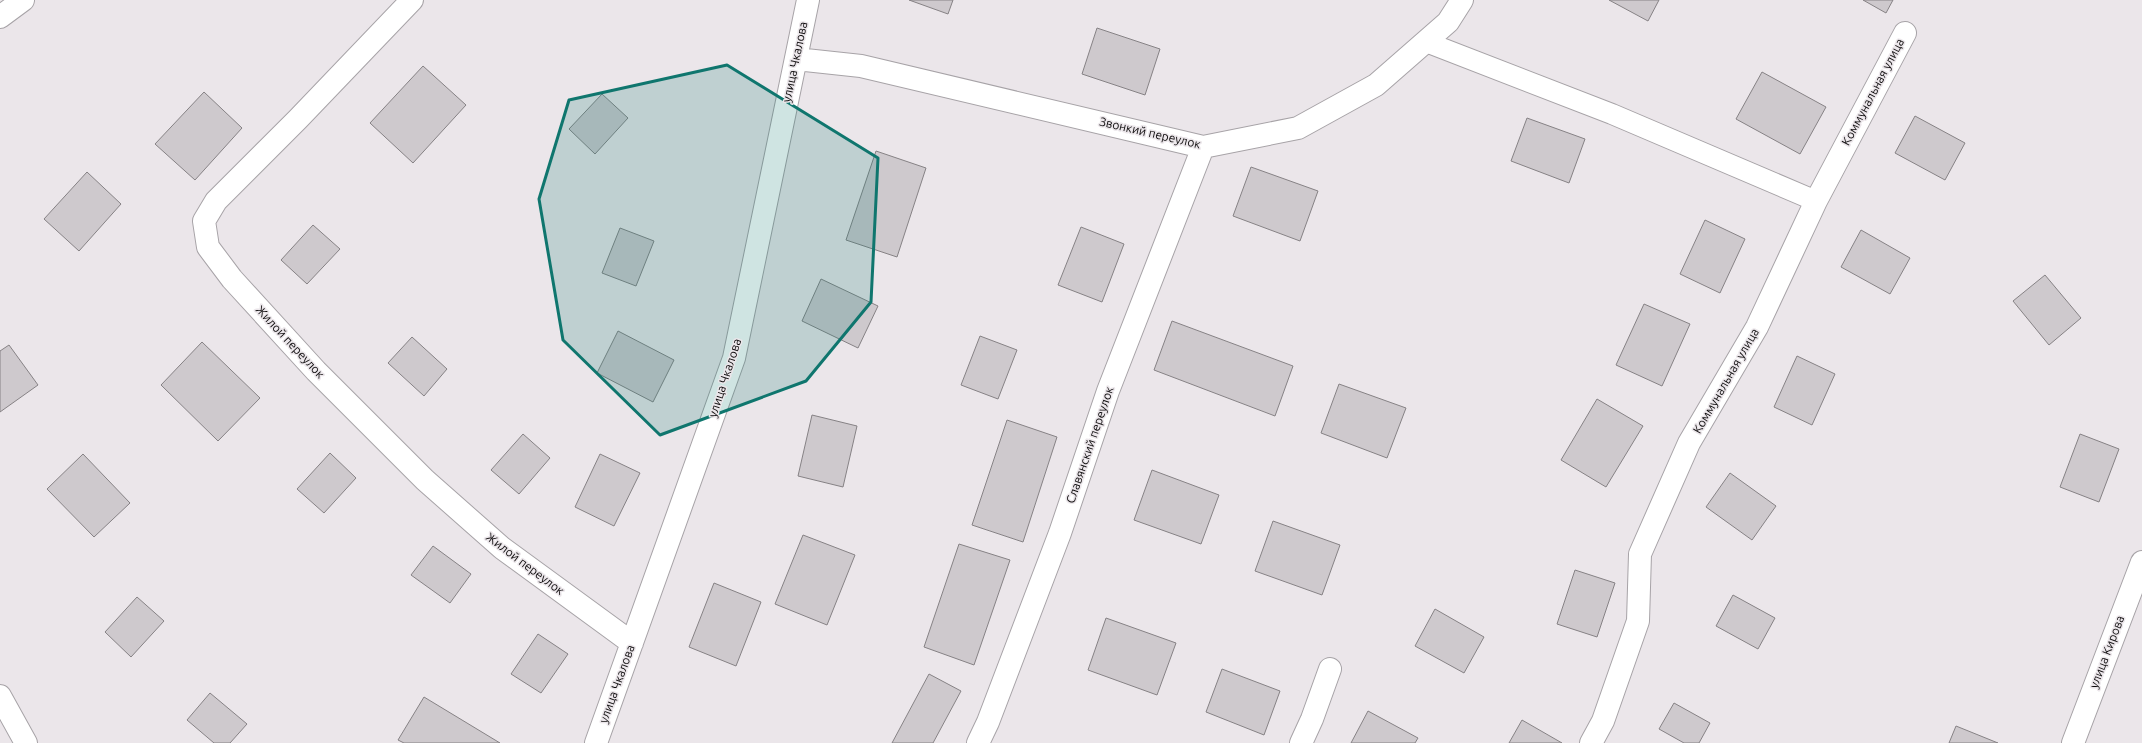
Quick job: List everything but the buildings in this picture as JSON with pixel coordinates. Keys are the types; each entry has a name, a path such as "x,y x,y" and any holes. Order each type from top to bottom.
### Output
{"street":[{"path":"0,17 23,0"},
{"name":"Жилой переулок","path":"412,0 298,120 216,201 204,221 208,247 232,280 316,371 425,480 502,548 632,643"},
{"name":"улица Чкалова","path":"596,743 734,358 808,0"},
{"name":"Звонкий переулок","path":"796,59 862,66 1203,147 1298,128 1376,85 1448,22 1462,0"},
{"name":"Коммунальная улица","path":"1592,743 1603,721 1638,621 1640,554 1689,443 1757,327 1816,201 1905,33"},
{"name":"Славянский переулок","path":"978,743 988,722 1060,533 1108,391 1203,147"},
{"name":"улица Кирова","path":"2073,743 2142,562"},
{"path":"1301,743 1312,719 1330,669"},
{"path":"0,696 26,743"}],"lane":[{"path":"1426,42 1612,114 1816,201"}],"highlighted area":[{"path":"727,65 878,158 871,302 806,381 660,435 563,340 539,199 569,100"}]}
